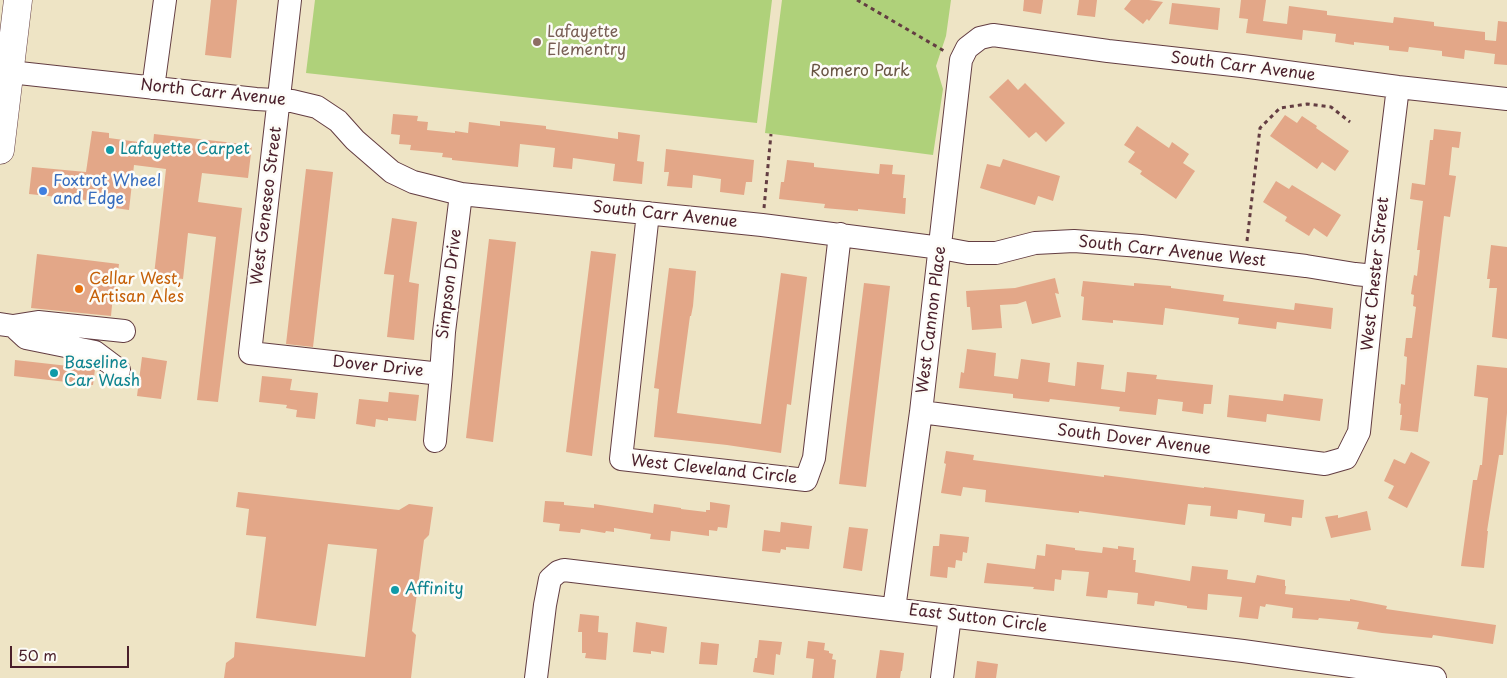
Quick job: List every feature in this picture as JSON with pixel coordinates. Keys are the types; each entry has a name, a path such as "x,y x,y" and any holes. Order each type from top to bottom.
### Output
{"main road":[{"path":"0,150 18,0"}],"street":[{"path":"153,88 165,0"},
{"name":"West Geneseo Street","path":"250,353 290,0"},
{"name":"South Carr Avenue","path":"962,60 967,48 980,38 993,36 1507,99"},
{"name":"West Cannon Place","path":"894,609 921,412 962,60"},
{"name":"North Carr Avenue","path":"10,72 292,101 317,107 338,121 355,140 392,172"},
{"name":"West Chester Street","path":"1346,458 1359,432 1375,276 1398,87"},
{"name":"South Carr Avenue","path":"392,172 413,182 461,194 762,225 941,248"},
{"name":"Simpson Drive","path":"441,374 444,332 461,194"},
{"name":"West Cleveland Circle","path":"648,213 621,459 806,480 814,458 840,234"},
{"name":"South Carr Avenue West","path":"941,248 968,253 996,253 1035,243 1074,241 1141,246 1245,258 1375,276"},
{"path":"6,325 38,322 124,331"},
{"path":"6,325 26,338 95,352 119,370"},
{"name":"Dover Drive","path":"250,353 441,374 434,441"},
{"name":"South Dover Avenue","path":"921,412 1325,464 1346,458"},
{"name":"East Sutton Circle","path":"536,678 550,579 558,572 564,570 1243,651 1435,678"},
{"path":"942,678 950,616"}],"path":[{"path":"857,0 962,60"},
{"path":"1245,258 1260,128 1280,108 1307,104 1331,107 1350,122"},
{"path":"762,225 771,134"}],"green space":[{"name":"Lafayette Elementry","path":"315,0 772,0 757,123 306,73"},
{"name":"Romero Park","path":"782,0 951,0 946,36 936,66 943,89 933,155 765,133"}],"building":[{"path":"211,0 237,0 231,58 205,55"},
{"path":"1024,0 1043,0 1041,14 1023,11"},
{"path":"1079,0 1097,0 1095,17 1077,15"},
{"path":"1131,0 1163,2 1149,21 1147,19 1143,24 1124,9"},
{"path":"1241,0 1266,0 1263,21 1287,24 1289,6 1327,11 1327,15 1393,23 1394,17 1434,22 1434,26 1485,32 1485,40 1496,41 1498,21 1507,22 1507,65 1494,64 1495,54 1465,50 1464,59 1442,56 1442,51 1409,47 1408,52 1389,50 1389,46 1354,42 1354,45 1335,42 1336,34 1303,30 1302,40 1246,33 1248,19 1239,18"},
{"path":"1172,3 1220,8 1218,30 1169,24"},
{"path":"1008,79 1018,90 1025,83 1065,123 1046,142 1036,132 1029,138 989,97"},
{"path":"393,114 418,116 417,121 428,122 427,130 455,133 455,131 468,133 469,122 500,126 500,121 546,126 546,129 618,139 618,132 640,135 637,161 644,162 642,184 613,181 615,164 573,158 572,169 553,167 555,148 520,144 518,167 452,160 452,158 442,157 443,153 410,150 411,145 399,144 400,135 391,134"},
{"path":"1285,115 1297,123 1302,116 1349,151 1335,171 1322,162 1317,169 1270,136"},
{"path":"1137,126 1169,148 1172,142 1189,154 1183,163 1195,171 1176,199 1140,174 1142,171 1128,162 1135,152 1124,145"},
{"path":"1434,129 1461,132 1459,148 1452,147 1449,175 1456,176 1450,217 1444,216 1418,432 1400,430 1402,415 1400,415 1401,404 1399,403 1401,384 1405,385 1407,357 1404,356 1406,338 1412,338 1416,307 1413,306 1414,295 1411,294 1414,275 1417,276 1420,250 1417,250 1423,201 1410,199 1412,183 1425,185 1430,140 1433,140"},
{"path":"92,131 109,133 109,138 153,144 154,134 252,145 248,178 202,173 198,202 242,208 218,402 197,400 216,237 188,233 183,279 154,275 166,169 134,165 129,210 115,208 114,203 29,194 32,167 86,172"},
{"path":"666,149 754,160 752,182 746,182 744,195 720,192 721,179 693,175 692,188 667,186 669,172 664,172"},
{"path":"1003,159 1060,176 1053,201 1038,196 1035,205 980,188 987,164 1000,167"},
{"path":"787,160 814,163 814,167 879,174 880,164 893,165 892,174 905,175 903,198 906,198 905,214 858,209 858,211 824,208 825,204 779,199"},
{"path":"306,169 333,172 313,347 286,344"},
{"path":"1276,181 1289,189 1292,185 1341,215 1327,237 1314,228 1309,236 1285,221 1287,217 1263,202"},
{"path":"392,218 417,222 409,282 419,284 414,340 387,337 394,275 384,274"},
{"path":"489,239 516,242 493,442 466,438"},
{"path":"1491,245 1507,247 1507,339 1492,337 1497,288 1489,288 1490,279 1487,279"},
{"path":"591,251 616,254 592,456 566,452"},
{"name":"Cellar West, Artisan Ales","path":"37,254 119,264 111,316 31,308"},
{"path":"669,268 696,271 693,306 677,413 761,424 781,273 807,277 791,405 787,404 781,453 654,437 659,389 654,388"},
{"path":"1055,278 1059,294 1055,293 1061,317 1032,324 1026,301 1017,304 1000,305 1002,328 972,330 970,307 967,307 966,291 1015,288"},
{"path":"1083,281 1134,286 1134,283 1171,286 1171,288 1224,295 1223,301 1294,310 1295,303 1333,308 1331,329 1277,322 1276,329 1238,324 1239,318 1165,308 1163,325 1113,320 1113,323 1082,320 1084,297 1081,296"},
{"path":"864,283 890,286 866,487 839,484"},
{"path":"967,349 996,353 994,376 1018,379 1021,359 1050,363 1048,382 1075,386 1077,362 1104,365 1101,389 1125,392 1127,372 1157,375 1156,379 1213,385 1211,404 1204,404 1203,414 1182,411 1183,402 1158,399 1156,415 1119,411 1120,407 1050,399 1049,402 1013,398 1013,394 959,388 961,372 964,373"},
{"path":"142,357 167,361 161,399 137,396"},
{"name":"Baseline Car Wash","path":"15,360 95,369 93,385 14,376"},
{"path":"1477,365 1507,368 1507,413 1503,455 1499,455 1487,531 1484,568 1461,566 1473,480 1477,480 1480,465 1482,465 1488,398 1474,396"},
{"path":"262,376 292,379 290,390 318,393 315,419 296,417 297,410 286,408 287,405 259,402"},
{"path":"389,392 419,395 416,421 388,418 388,421 376,419 375,427 356,424 359,399 388,402"},
{"path":"1284,394 1323,399 1320,421 1267,414 1266,422 1227,417 1229,395 1283,401"},
{"path":"946,451 974,455 973,460 1304,500 1302,518 1292,517 1291,526 1264,522 1265,514 1238,510 1237,519 1210,516 1211,506 1188,504 1185,525 1079,511 1079,513 985,502 986,490 963,487 961,496 941,493 946,464 944,463"},
{"path":"1411,452 1430,462 1407,508 1388,498 1394,486 1384,481 1394,459 1405,464"},
{"name":"Affinity","path":"238,492 399,510 409,504 433,507 429,535 424,540 412,631 416,635 411,678 224,678 226,663 234,657 235,642 365,657 377,549 328,544 316,626 256,618 266,537 246,535 249,509 236,507"},
{"path":"545,501 564,502 564,505 594,508 594,504 653,513 654,504 706,512 706,510 710,510 710,502 730,505 727,528 718,527 717,531 709,530 709,536 671,531 670,541 650,539 651,534 614,528 614,532 606,531 605,533 581,529 580,533 559,531 560,524 543,522"},
{"path":"1367,511 1371,530 1331,538 1325,517 1338,515 1338,518"},
{"path":"781,522 812,526 809,549 786,547 786,550 781,549 780,553 762,551 764,530 780,532"},
{"path":"849,527 868,529 862,571 843,568"},
{"path":"940,534 969,537 967,553 963,552 962,561 956,560 955,568 948,567 947,578 930,576 933,546 939,546"},
{"path":"1046,544 1102,553 1103,547 1118,549 1118,546 1134,548 1135,572 1190,581 1192,566 1228,570 1227,579 1255,583 1257,575 1285,580 1285,594 1350,601 1350,599 1387,606 1386,609 1496,625 1493,644 1433,635 1432,638 1357,629 1359,622 1319,618 1318,620 1292,618 1293,608 1266,604 1265,607 1260,606 1258,619 1239,617 1242,597 1208,594 1207,610 1155,601 1154,606 1137,604 1138,593 1108,590 1107,598 1086,596 1089,572 1062,570 1061,580 1055,579 1054,591 1033,589 1034,587 984,583 987,563 1035,569 1037,555 1045,556"},
{"path":"580,614 599,616 598,632 608,633 606,660 585,658 586,653 582,653 582,632 578,632"},
{"path":"636,622 667,627 664,653 651,651 651,654 633,652"},
{"path":"759,640 782,642 780,655 776,654 774,675 753,672"},
{"path":"808,641 825,643 824,650 833,654 832,659 836,660 834,678 812,678 814,659 806,658"},
{"path":"701,642 719,644 717,665 699,664"},
{"path":"880,650 904,653 900,678 876,678"},
{"path":"977,661 998,664 996,678 975,678"}],"place":[{"name":"Lafayette Elementry","path":"537,42"},
{"name":"Lafayette Carpet","path":"110,150"},
{"name":"Foxtrot Wheel and Edge","path":"43,191"},
{"name":"Cellar West, Artisan Ales","path":"79,289"},
{"name":"Baseline Car Wash","path":"54,373"},
{"name":"Affinity","path":"395,590"}]}
